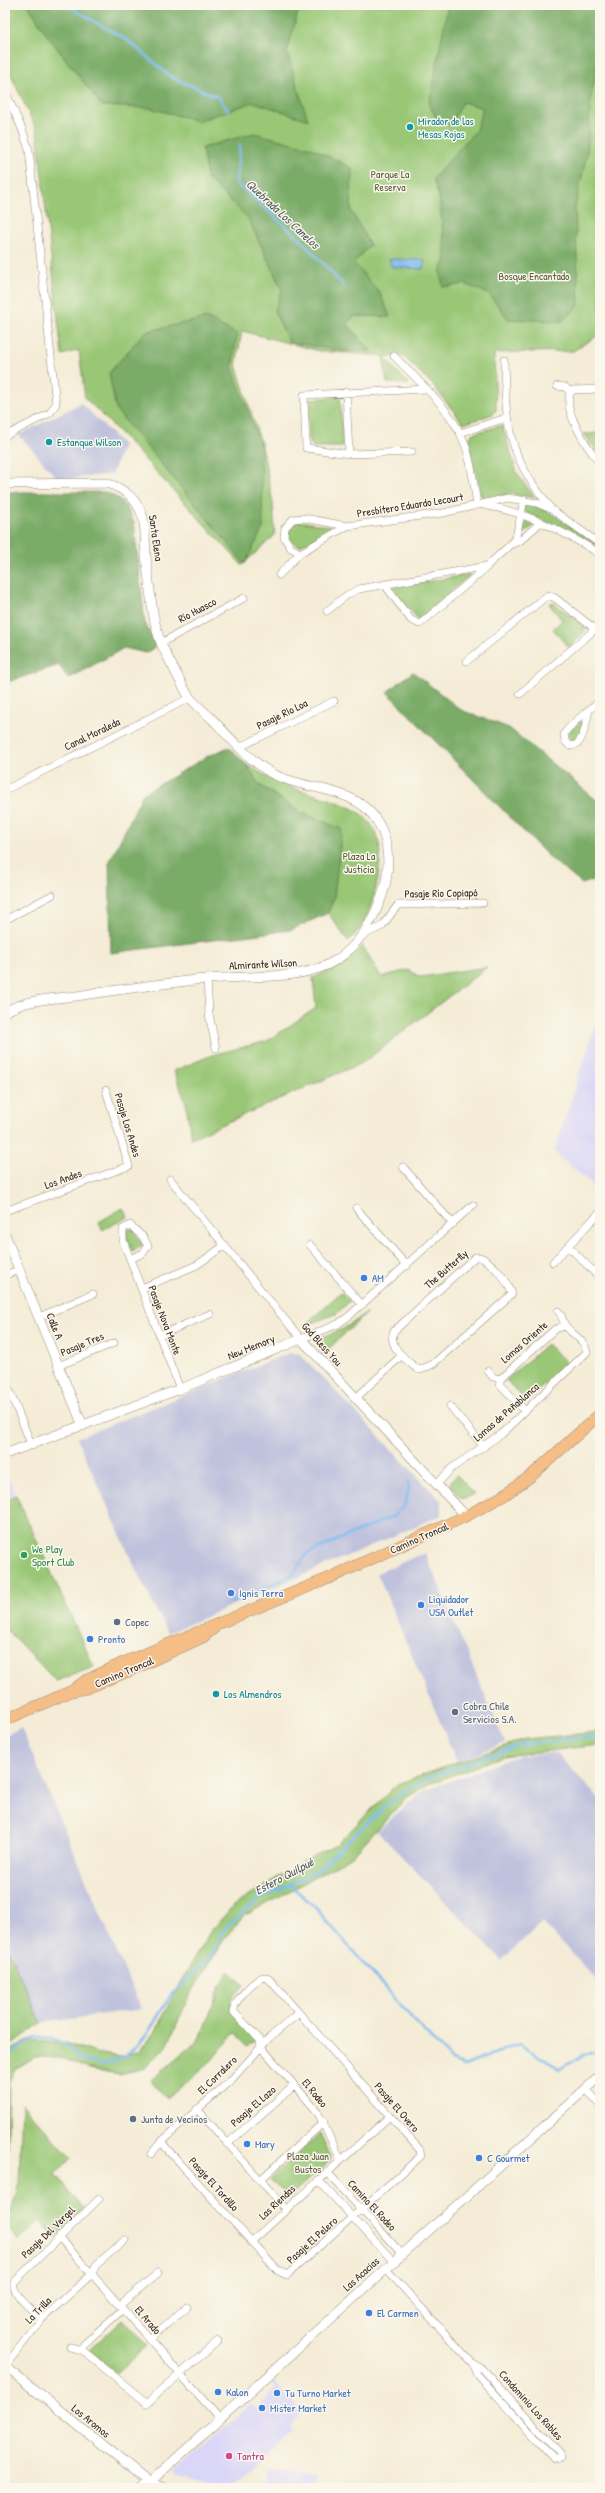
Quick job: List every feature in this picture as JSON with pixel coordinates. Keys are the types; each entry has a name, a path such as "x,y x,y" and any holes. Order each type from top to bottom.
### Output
{"main road":[{"name":"Camino Troncal","path":"5,1720 72,1691 85,1681 125,1662 200,1630 216,1626 327,1579 466,1516 503,1496 531,1476 600,1414"}],"street":[{"path":"5,92 22,129 29,150 56,395 56,404 50,413 5,436"},
{"path":"394,356 440,403 460,433 472,469 477,505"},
{"path":"504,360 506,418 513,444 524,471 552,509"},
{"path":"557,386 565,387 570,392 572,418 577,430 589,450 600,463"},
{"path":"570,392 575,390 600,388"},
{"path":"412,452 348,454 306,448 302,404 304,395 427,389"},
{"path":"346,392 348,454"},
{"path":"460,433 506,418"},
{"name":"Santa Elena","path":"5,484 106,483 115,485 133,497 143,519 152,598 161,643"},
{"name":"Presbítero Eduardo Lecourt","path":"347,526 300,553 291,548 284,537 284,528 293,518 304,518 347,526 443,513 508,498 524,500 552,509 600,544"},
{"path":"384,584 411,620 420,624 511,544 516,537 519,513 524,500"},
{"name":"Presbítero Eduardo Lecourt","path":"477,505 519,513 541,522 600,554"},
{"path":"511,544 522,540 541,522"},
{"path":"279,575 300,553"},
{"path":"327,611 353,592 384,584 487,566"},
{"path":"467,661 548,595 556,598 598,627 520,694"},
{"name":"Río Huasco","path":"161,643 244,598"},
{"name":"Almirante Wilson","path":"5,1012 29,1002 207,979 306,973 334,962 364,935 377,910 386,875 387,844 378,822 365,807 354,799 273,774 240,747 190,698 161,643"},
{"name":"Canal Moraleda","path":"5,790 190,698"},
{"name":"Pasaje Río Loa","path":"240,747 334,701"},
{"path":"589,710 580,740 575,745 570,746 565,741 564,734 589,710 600,701"},
{"path":"5,920 52,895"},
{"name":"Pasaje Río Copiapó","path":"364,935 382,926 398,904 483,903"},
{"path":"207,979 209,1014 216,1048"},
{"name":"Pasaje Los Andes","path":"106,1090 129,1166"},
{"name":"Los Andes","path":"5,1212 129,1166"},
{"path":"403,1167 453,1224"},
{"name":"God Bless You","path":"170,1179 301,1340 466,1516"},
{"name":"New Memory","path":"5,1454 32,1446 338,1324 407,1266 473,1205"},
{"path":"356,1208 407,1266"},
{"path":"553,1262 599,1213"},
{"name":"Pasaje Nova Monte","path":"130,1259 146,1251 148,1246 143,1237 130,1224 124,1226 122,1234 130,1259 180,1388"},
{"name":"Calle A","path":"5,1235 83,1426"},
{"path":"142,1288 197,1265 225,1245"},
{"path":"310,1245 362,1305"},
{"path":"568,1246 600,1278"},
{"name":"The Butterfly","path":"475,1257 484,1258 509,1284 512,1294 433,1364 420,1370 402,1355 392,1338 394,1331 475,1257"},
{"path":"5,1275 19,1270"},
{"path":"39,1317 93,1294"},
{"name":"Lomas Oriente","path":"558,1311 562,1315 566,1326 585,1344 587,1352"},
{"path":"160,1335 210,1314"},
{"name":"Lomas Oriente","path":"500,1380 555,1329 566,1326"},
{"name":"Pasaje Tres","path":"58,1366 114,1343"},
{"name":"Lomas de Peñablanca","path":"437,1484 452,1468 484,1447 525,1411 587,1352"},
{"path":"356,1398 402,1355"},
{"name":"Lomas Oriente","path":"488,1371 493,1377 500,1380"},
{"path":"5,1380 32,1446"},
{"name":"Lomas Oriente","path":"500,1380 500,1384 525,1411"},
{"path":"450,1406 484,1447"},
{"name":"Pasaje El Overo","path":"261,2047 260,2040 234,2009 238,1999 259,1979 264,1977 269,1979 422,2154 419,2159 361,2210"},
{"name":"El Corralero","path":"152,2154 161,2142 232,2078 261,2047 299,2013"},
{"name":"El Rodeo","path":"261,2047 295,2085 324,2122 341,2160"},
{"name":"Las Acacias","path":"138,2488 149,2483 385,2268 600,2076"},
{"name":"Pasaje El Lazo","path":"227,2144 295,2085"},
{"path":"586,2089 600,2104"},
{"path":"197,2110 286,2209"},
{"name":"Las Riendas","path":"251,2242 390,2116"},
{"path":"260,2180 324,2122"},
{"name":"Pasaje El Tordillo","path":"161,2142 251,2242"},
{"name":"Camino El Rodeo","path":"327,2172 402,2254"},
{"name":"Camino El Rodeo","path":"318,2180 393,2262"},
{"name":"Pasaje Del Vergel","path":"42,2319 16,2293 13,2286 16,2278 100,2199"},
{"path":"352,2218 361,2210"},
{"name":"Pasaje El Pelero","path":"251,2242 278,2272 287,2275 352,2218"},
{"name":"El Arado","path":"59,2237 220,2419"},
{"name":"La Trilla","path":"5,2366 42,2319 92,2274 96,2265 125,2240"},
{"name":"Condominio Los Robles","path":"385,2268 473,2364 477,2374 554,2458 560,2456 560,2453 482,2368 473,2364"},
{"path":"82,2350 84,2344 158,2273"},
{"path":"149,2339 187,2307"},
{"path":"70,2347 82,2350 146,2403 218,2341"},
{"name":"Los Aromos","path":"5,2366 149,2483 166,2488"}],"shaded area":[{"path":"81,403 123,445 112,474 59,480 19,435"},
{"path":"600,1011 600,1191 554,1152"},
{"path":"289,1353 300,1354 442,1502 442,1515 168,1633 137,1572 77,1438"},
{"path":"5,1471 16,1495 5,1501"},
{"path":"425,1553 505,1743 457,1762 377,1573"},
{"path":"21,1728 141,2009 41,2023 5,1943 5,1735"},
{"path":"555,1752 600,1799 600,1984 542,1922 502,1960 377,1831 423,1791 518,1756"},
{"name":"Tantra","path":"274,2383 303,2413 290,2427 293,2429 228,2488 177,2478 174,2473 251,2404 256,2409 276,2389 272,2385"},
{"path":"267,2465 315,2474 311,2488 263,2488"}],"green space":[{"name":"Parque La Reserva","path":"5,5 600,5 600,334 573,351 494,353 496,410 493,414 466,423 462,422 433,385 403,356 384,357 409,384 387,383 383,356 319,351 242,331 236,365 262,446 273,503 275,535 242,565 125,438 85,398 79,350 62,355 37,131 5,62"},
{"path":"28,5 300,5 287,52 308,120 254,102 198,121 150,108 102,106 46,34"},
{"name":"Bosque Encantado","path":"448,5 600,5 600,49 591,97 587,154 575,207 579,306 562,321 508,319 489,294 465,284 443,287 440,271 446,260 439,197 433,179 476,130 483,108 463,102 450,125 436,117 429,105"},
{"path":"254,133 312,148 352,168 351,210 370,245 354,263 380,293 390,317 355,316 347,323 371,351 342,351 289,342 274,311 282,290 248,218 207,178 202,148"},
{"path":"206,318 237,334 232,367 261,447 263,528 245,564 116,410 109,373 145,332"},
{"path":"340,397 343,447 313,447 309,440 308,399"},
{"path":"502,425 517,473 535,498 510,494 488,498 481,496 468,441 472,434"},
{"path":"600,433 600,455 584,434"},
{"path":"5,492 107,492 119,499 127,508 134,523 145,623 156,646 146,653 124,648 68,679 59,665 5,683"},
{"path":"528,504 548,511 600,547 600,551 569,532 526,513 523,510 524,505"},
{"path":"521,519 534,525 519,538"},
{"path":"298,521 335,527 300,546 292,542 288,536 289,527"},
{"path":"471,574 419,620 391,588"},
{"path":"553,602 584,627 585,631 569,648 553,629 562,620 549,604"},
{"path":"413,672 461,710 509,728 600,803 600,878 582,884 549,857 387,692"},
{"path":"584,719 580,734 573,741 569,738 569,731"},
{"path":"229,747 247,765 258,784 302,813 342,829 334,897 328,913 291,930 111,953 109,863 143,794 208,756"},
{"name":"Plaza La Justicia","path":"247,765 282,784 341,803 357,811 369,822 377,837 380,857 377,883 373,900 363,923 354,936 348,941 328,913 334,897 341,829 302,813 258,784"},
{"path":"363,946 381,977 408,970 420,977 487,967 364,1062 191,1138 186,1103 174,1071 212,1055 267,1041 316,1008 313,978 339,966"},
{"path":"123,1208 128,1217 102,1230 99,1222"},
{"path":"128,1229 133,1229 143,1246 132,1251 125,1231"},
{"path":"341,1292 350,1301 336,1314 304,1326"},
{"path":"367,1313 324,1353 316,1343 322,1337 343,1329"},
{"path":"547,1344 567,1363 526,1401 506,1380"},
{"path":"457,1475 474,1494 462,1499 451,1487 451,1481"},
{"name":"We Play Sport Club","path":"16,1495 94,1667 56,1681 8,1631 5,1632 5,1501"},
{"path":"600,1732 600,1745 503,1756 429,1784 406,1798 351,1857 244,1916 223,1940 189,1997 167,2046 145,2068 119,2074 89,2069 61,2058 35,2057 15,2069 9,2082 7,2195 5,2203 5,2054 27,2040 66,2043 95,2053 122,2057 139,2051 155,2033 177,1988 210,1932 233,1906 302,1862 336,1845 397,1784 525,1739"},
{"path":"5,1943 41,2023 5,2050"},
{"path":"230,1971 244,1985 231,2000 231,2012 255,2040 248,2047 234,2033 212,2060 167,2099 151,2080 200,2039 220,1986"},
{"path":"22,2104 71,2158 55,2175 84,2209 55,2237 40,2221 19,2241 7,2228 19,2183"},
{"name":"Plaza Juan Bustos","path":"320,2133 331,2159 288,2198 270,2179"},
{"path":"123,2319 147,2346 116,2373 89,2350"}],"water":[{"path":"389,259 425,260 423,269 392,267"}],"waterway":[{"name":"Quebrada Los Canelos","path":"66,5 127,40 171,77 218,97 228,110"},
{"name":"Quebrada Los Canelos","path":"240,146 236,183 299,238 343,285"},
{"path":"231,1603 292,1575 308,1553 394,1516 405,1504 409,1489 408,1481"},
{"name":"Estero Quilpué","path":"5,2058 35,2037 52,2038 67,2045 79,2059 103,2065 125,2057 146,2036 171,1995 211,1957 224,1929 259,1899 316,1872 383,1808 406,1790 435,1775 519,1745 588,1737 600,1739"},
{"path":"289,1884 313,1905 398,2003 452,2061 464,2066 519,2044 560,2069 584,2054 600,2052"}],"place":[{"name":"Mirador de las Mesas Rojas","path":"410,127"},
{"name":"Estanque Wilson","path":"49,442"},
{"name":"AM","path":"364,1278"},
{"name":"We Play Sport Club","path":"24,1555"},
{"name":"Ignis Terra","path":"231,1593"},
{"name":"Liquidador USA Outlet","path":"421,1605"},
{"name":"Copec","path":"117,1622"},
{"name":"Pronto","path":"90,1639"},
{"name":"Los Almendros","path":"216,1694"},
{"name":"Cobra Chile Servicios S.A.","path":"455,1712"},
{"name":"Junta de Vecinos","path":"133,2119"},
{"name":"Mary","path":"247,2144"},
{"name":"C Gourmet","path":"479,2158"},
{"name":"El Carmen","path":"369,2313"},
{"name":"Kalon","path":"218,2392"},
{"name":"Tu Turno Market","path":"277,2393"},
{"name":"Mister Market","path":"262,2408"},
{"name":"Tantra","path":"229,2456"}]}
